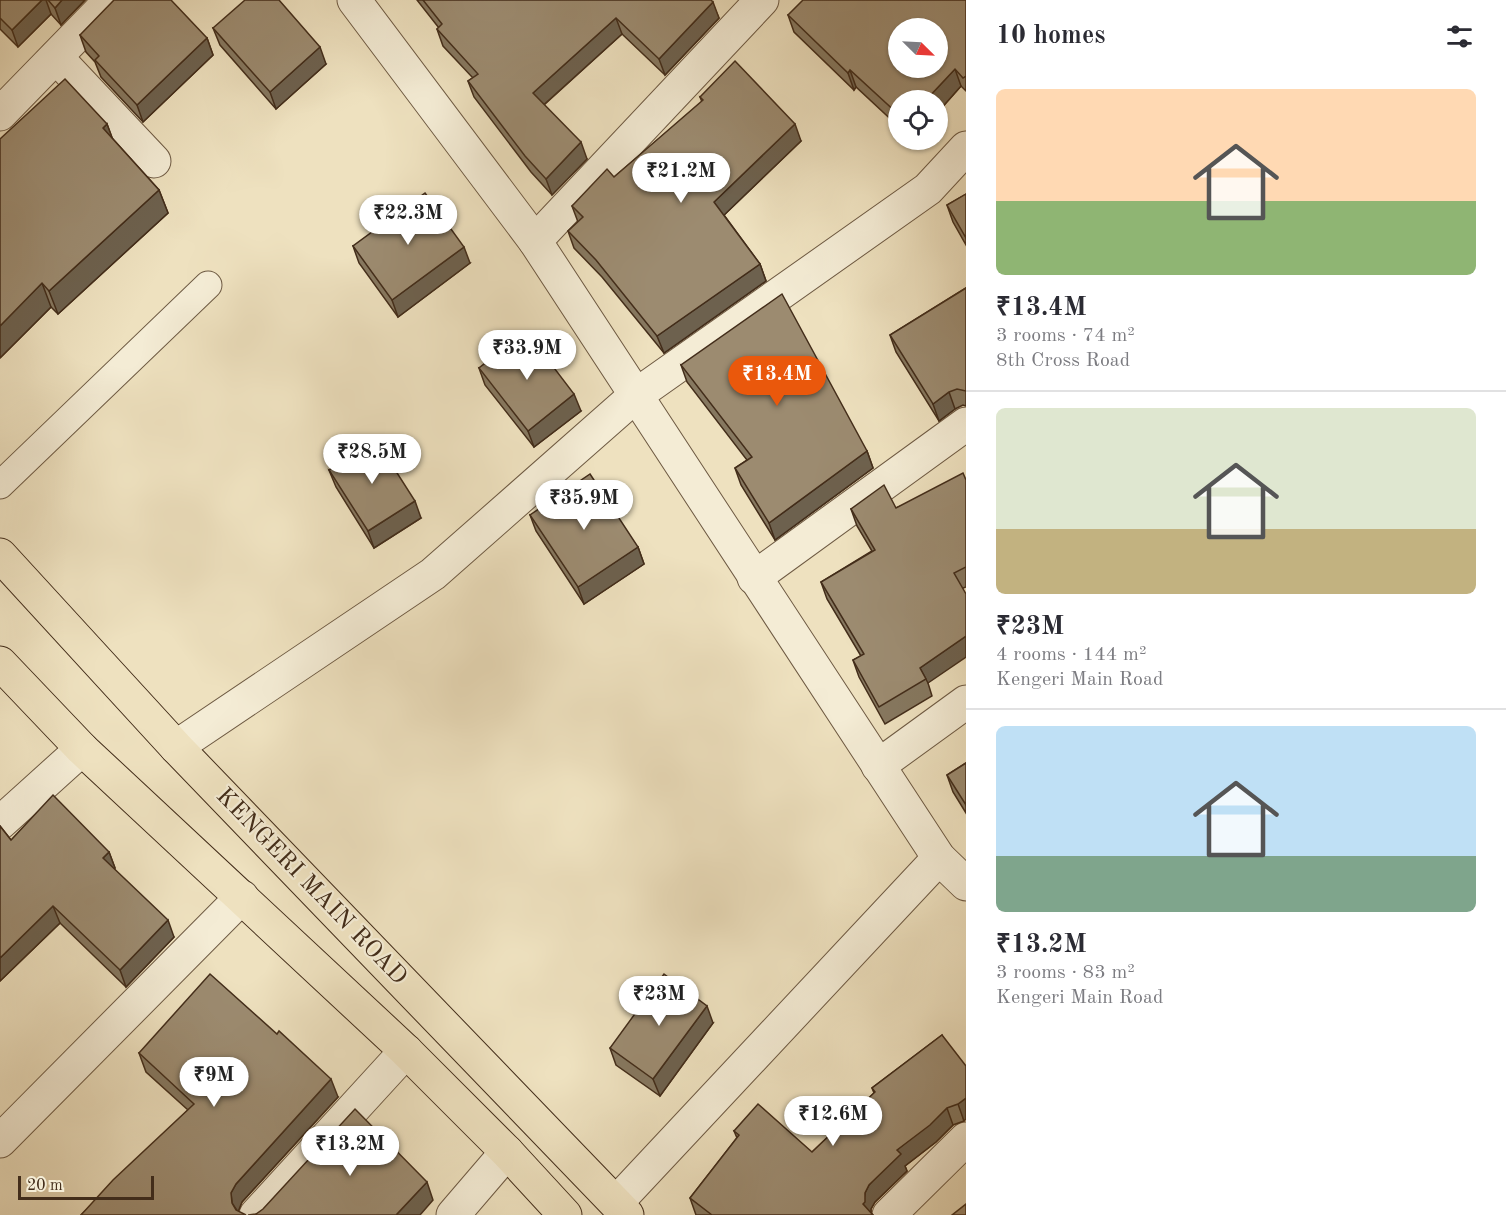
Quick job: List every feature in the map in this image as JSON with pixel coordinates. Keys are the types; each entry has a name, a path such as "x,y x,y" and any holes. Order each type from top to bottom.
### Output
{"main road":[{"name":"KENGERI MAIN ROAD","path":"0,555 176,747 621,1209"},
{"name":"KENGERI MAIN ROAD","path":"0,663 82,749 406,1051 566,1215"}],"street":[{"path":"0,114 111,0"},
{"path":"354,0 534,241 939,858 966,884"},
{"path":"534,241 762,0"},
{"path":"56,57 154,161"},
{"path":"176,747 433,574 635,396 928,189 966,148"},
{"path":"754,578 966,424"},
{"path":"878,766 966,702"},
{"path":"0,823 82,749"},
{"path":"621,1209 939,858"},
{"path":"0,1141 242,897"},
{"path":"256,1215 406,1051"},
{"path":"889,1215 966,1139"},
{"path":"453,1215 507,1152"}],"lane":[{"path":"0,485 208,285"}],"building":[{"path":"0,0 42,0 12,30 0,18"},
{"path":"48,0 62,0 55,8"},
{"path":"114,0 171,0 207,38 137,105 95,60 99,56 80,35"},
{"path":"245,0 279,0 320,47 270,92 213,28"},
{"path":"423,0 711,0 713,2 659,59 616,18 533,93 581,142 546,179 525,156 468,81 478,74 437,29 442,24"},
{"path":"803,0 966,0 966,76 963,78 955,69 948,76 948,18 888,18 888,78 947,78 935,90 888,90 888,105 850,70 848,73 788,15"},
{"path":"735,61 795,124 714,202 760,264 657,336 596,260 568,231 583,217 572,206 607,169 614,177 703,100 700,97"},
{"path":"65,79 107,124 103,128 159,190 49,291 42,283 0,326 0,139"},
{"path":"425,193 464,247 392,300 353,246"},
{"path":"966,194 966,238 947,205"},
{"path":"966,288 966,391 957,389 949,392 933,404 890,335"},
{"path":"782,294 867,451 769,523 735,468 752,457 681,365"},
{"path":"526,331 574,394 528,431 479,368"},
{"path":"376,440 415,501 368,531 329,470"},
{"path":"963,473 966,480 966,567 954,573 966,594 966,636 920,668 926,679 879,707 853,660 864,654 821,582 875,550 851,509 884,485 896,508"},
{"path":"590,474 638,547 578,587 530,515"},
{"path":"966,763 966,805 947,775"},
{"path":"53,795 109,852 103,858 168,920 120,970 53,906 0,958 0,826 11,840"},
{"path":"210,974 277,1034 279,1031 331,1079 236,1184 231,1193 232,1203 236,1210 246,1215 81,1215 113,1180 194,1104 139,1053"},
{"path":"664,974 707,1006 653,1079 610,1048"},
{"path":"942,1035 966,1066 966,1098 947,1108 930,1125 897,1150 901,1154 869,1185 863,1204 873,1215 712,1215 690,1198 739,1135 734,1131 758,1104 812,1152 875,1092 872,1088"},
{"path":"355,1109 427,1182 396,1215 248,1215 256,1214 263,1209"},
{"path":"966,1204 966,1215 952,1215"}]}
